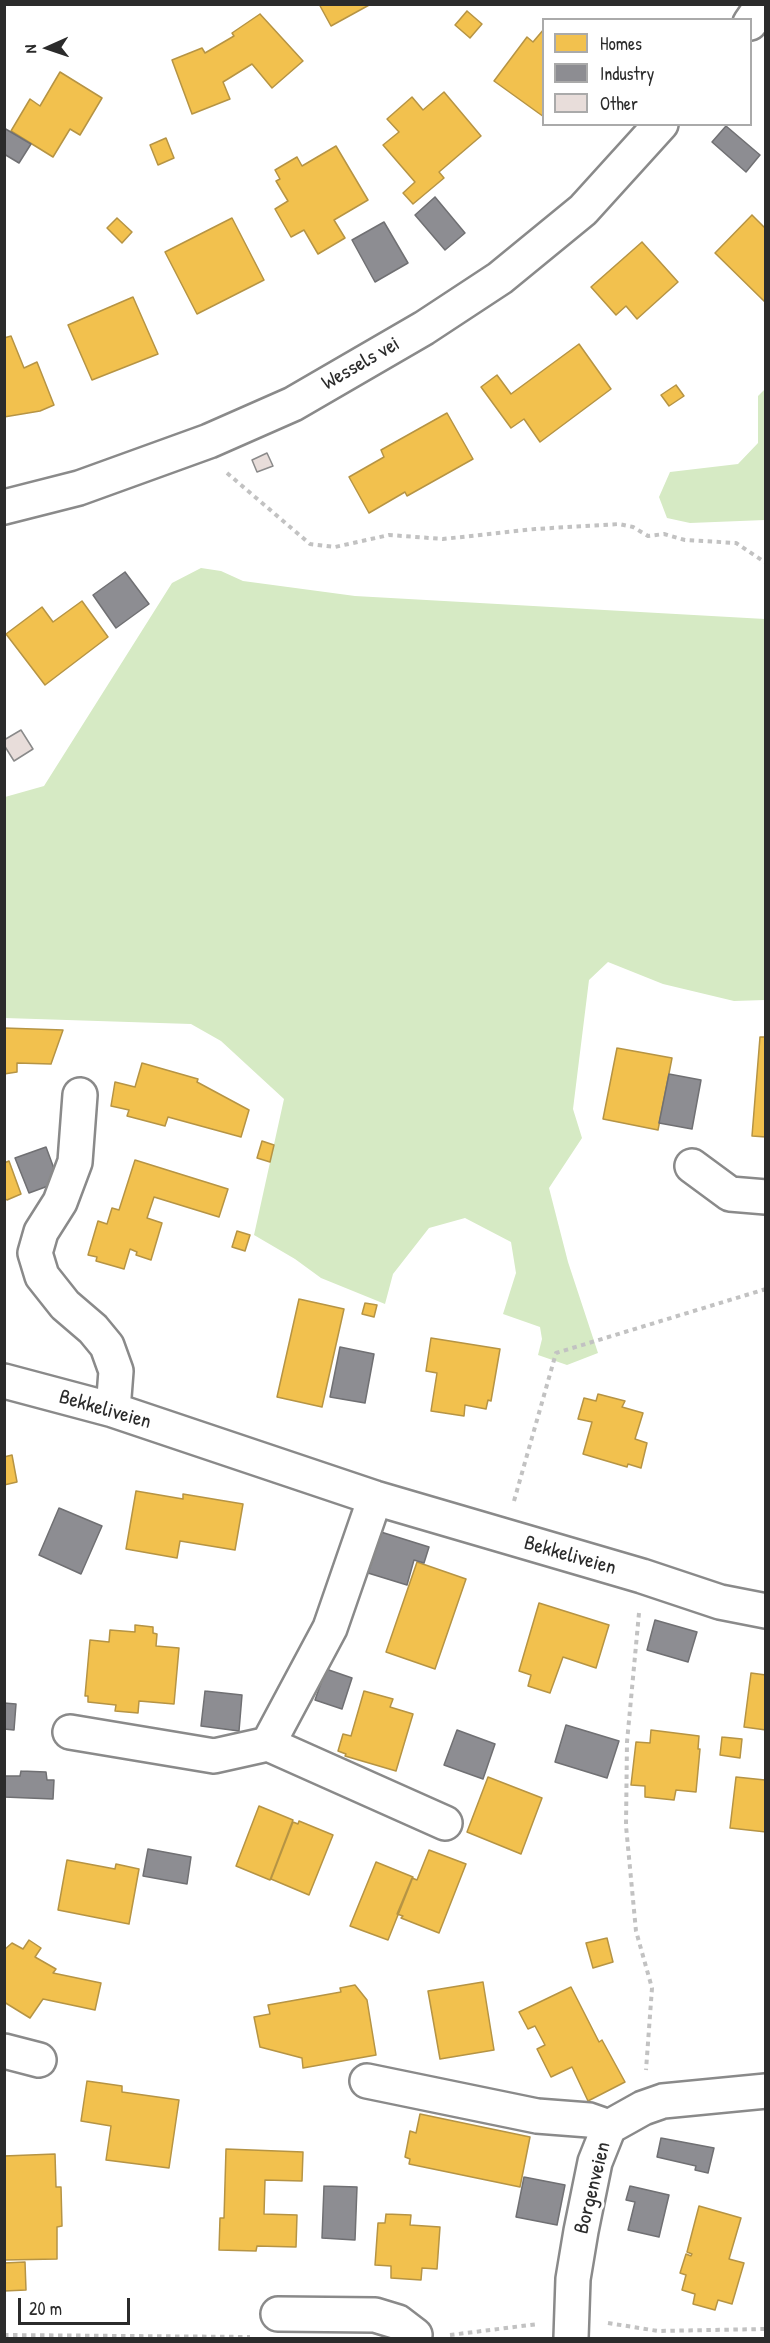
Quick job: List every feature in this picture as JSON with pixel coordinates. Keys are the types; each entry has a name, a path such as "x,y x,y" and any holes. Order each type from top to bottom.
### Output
{"street":[{"path":"752,20 763,4"},
{"name":"Wessels vei","path":"4,507 79,488 209,441 293,404 424,328 500,278 583,210 659,126"},
{"path":"80,1095 75,1162 60,1202 41,1232 35,1253 42,1275 65,1305 93,1329 107,1346 116,1371 113,1410"},
{"path":"693,1166 730,1194 765,1197"},
{"name":"Bekkeliveien","path":"4,1381 113,1410 375,1498 504,1537 642,1576 720,1602 765,1611"},
{"path":"268,1744 330,1628 375,1498"},
{"path":"70,1732 214,1756 268,1744 445,1823"},
{"path":"4,2051 39,2060"},
{"path":"367,2081 537,2116 589,2120 609,2127"},
{"name":"Borgenveien","path":"571,2330 573,2279 581,2231 595,2162 609,2127 643,2108 663,2101 765,2091"},
{"path":"267,2325 375,2315 398,2322 415,2335"}],"path":[{"path":"209,441 226,472 310,544 335,547 388,535 443,539 535,529 619,524 633,527 648,536 664,534 685,540 736,543 765,563"},
{"path":"504,1537 556,1353 765,1289"},
{"path":"642,1576 627,1742 626,1826 636,1931 652,1988 643,2108"},
{"path":"415,2335 571,2330 604,2323 658,2331 765,2329"},
{"path":"4,2335 267,2325"}],"green space":[{"path":"765,389 765,520 690,523 667,518 659,497 670,472 738,464 758,443 758,396"},
{"path":"201,568 221,571 243,581 355,596 765,619 765,1000 734,1001 663,984 608,962 589,980 573,1109 582,1138 549,1188 568,1262 598,1353 567,1365 538,1355 542,1339 540,1327 503,1314 516,1273 511,1242 465,1218 429,1228 393,1274 385,1304 321,1278 295,1259 254,1235 284,1099 221,1041 191,1024 5,1018 5,797 44,786 172,583"}],"building: Homes":[{"path":"319,4 371,4 331,26"},
{"path":"467,11 482,24 470,38 455,25"},
{"path":"260,14 303,61 272,88 252,64 223,82 230,99 192,114 172,60 202,48 205,53 234,36 232,33"},
{"path":"542,31 542,116 494,81 527,37 533,42"},
{"path":"60,72 102,98 80,135 70,129 53,157 11,131 30,99 40,106"},
{"path":"444,92 481,136 439,172 444,178 413,204 403,193 415,182 383,145 399,132 387,119 412,97 423,110"},
{"path":"166,138 174,158 158,165 150,145"},
{"path":"336,146 368,200 334,220 345,238 318,254 304,230 291,237 275,209 288,201 276,181 280,179 275,170 297,157 302,166"},
{"path":"752,215 766,229 766,303 715,253"},
{"path":"117,218 132,232 122,243 107,228"},
{"path":"232,218 264,280 197,314 165,252"},
{"path":"642,242 678,282 637,319 626,306 616,315 591,287"},
{"path":"133,297 158,354 92,380 68,325"},
{"path":"11,336 24,368 37,362 54,405 40,411 4,417 4,338"},
{"path":"579,344 611,389 540,442 524,419 511,428 481,387 497,375 511,394"},
{"path":"676,385 684,396 669,406 661,395"},
{"path":"447,413 473,459 407,496 405,492 369,513 349,477 384,457 381,450"},
{"path":"82,601 108,637 45,685 6,634 42,607 53,622"},
{"path":"4,1028 63,1030 51,1064 17,1063 17,1072 4,1074"},
{"path":"760,1037 766,1037 766,1137 752,1136"},
{"path":"617,1048 672,1058 658,1130 603,1119"},
{"path":"142,1063 198,1079 197,1082 249,1110 241,1137 168,1117 165,1126 127,1116 129,1110 111,1106 115,1082 135,1087"},
{"path":"262,1141 274,1145 270,1162 257,1158"},
{"path":"135,1160 228,1189 219,1217 154,1197 147,1218 162,1223 151,1260 136,1255 137,1252 130,1249 124,1269 96,1261 97,1257 88,1255 98,1221 107,1224 112,1208 119,1210"},
{"path":"9,1161 21,1194 7,1200 4,1198 4,1163"},
{"path":"237,1231 250,1235 245,1251 232,1247"},
{"path":"299,1299 344,1309 322,1407 277,1397"},
{"path":"365,1303 377,1305 374,1317 362,1314"},
{"path":"431,1338 500,1349 491,1401 488,1400 486,1409 465,1405 464,1416 431,1411 437,1373 426,1371"},
{"path":"598,1394 625,1401 622,1407 643,1413 635,1439 647,1443 641,1468 628,1464 627,1467 583,1454 592,1422 578,1419 584,1398 596,1401"},
{"path":"12,1455 17,1482 4,1485 4,1457"},
{"path":"136,1491 183,1499 183,1494 243,1504 235,1550 180,1541 177,1558 126,1549"},
{"path":"417,1562 466,1579 435,1669 386,1652"},
{"path":"539,1603 609,1625 596,1668 563,1657 550,1693 528,1686 531,1675 519,1671"},
{"path":"135,1625 153,1627 153,1633 157,1634 156,1646 179,1648 174,1704 139,1701 138,1713 115,1711 116,1705 88,1702 88,1696 85,1696 90,1640 109,1642 110,1630 135,1632"},
{"path":"751,1673 766,1675 766,1730 744,1727"},
{"path":"364,1691 393,1699 390,1707 413,1714 396,1771 345,1756 346,1754 338,1751 343,1734 351,1736"},
{"path":"651,1730 699,1736 696,1792 676,1790 674,1800 645,1797 645,1786 631,1785 636,1742 650,1743"},
{"path":"722,1737 742,1739 740,1758 720,1755"},
{"path":"765,1776 766,1832 730,1828 736,1777 765,1780"},
{"path":"488,1777 542,1798 521,1854 467,1832"},
{"path":"259,1806 293,1820 270,1880 236,1866"},
{"path":"299,1821 333,1835 309,1895 271,1879 293,1822 298,1824"},
{"path":"429,1850 466,1864 439,1933 401,1918 403,1916 397,1914 412,1878 417,1880"},
{"path":"67,1860 115,1869 116,1864 139,1869 129,1924 58,1910"},
{"path":"376,1862 413,1877 388,1940 350,1926"},
{"path":"607,1938 613,1962 593,1968 586,1943"},
{"path":"29,1940 41,1948 35,1957 56,1969 53,1973 101,1983 95,2010 43,1999 30,2018 4,2002 4,1950 12,1943 23,1949"},
{"path":"483,1982 494,2050 440,2059 428,1991"},
{"path":"355,1985 367,2000 376,2055 303,2068 302,2058 260,2047 254,2017 270,2014 268,2005 341,1992 340,1988"},
{"path":"571,1987 599,2042 602,2040 625,2082 588,2101 572,2067 551,2077 537,2049 545,2045 535,2026 528,2029 519,2012"},
{"path":"87,2081 122,2086 122,2092 179,2100 169,2168 106,2160 111,2126 81,2121"},
{"path":"420,2114 530,2137 520,2187 409,2164 410,2159 405,2157 410,2131 416,2133"},
{"path":"226,2149 303,2152 302,2181 265,2180 264,2214 297,2215 296,2247 257,2246 256,2251 219,2250 220,2218 224,2218"},
{"path":"55,2154 56,2187 61,2187 62,2226 57,2227 57,2259 4,2260 4,2156"},
{"path":"699,2206 741,2218 729,2259 744,2263 732,2304 718,2300 715,2310 693,2304 695,2294 682,2290 686,2275 680,2273 686,2254 691,2256 692,2254 687,2252"},
{"path":"386,2214 411,2215 410,2225 440,2227 437,2269 422,2268 421,2280 391,2278 391,2266 375,2265 378,2223 385,2223"},
{"path":"25,2262 26,2290 4,2291 4,2263"}],"building: Industry":[{"path":"726,126 760,155 746,172 712,142"},
{"path":"4,128 31,144 19,163 4,154"},
{"path":"435,197 465,233 445,250 415,215"},
{"path":"384,222 408,263 375,282 352,240"},
{"path":"125,572 149,604 116,628 93,595"},
{"path":"669,1074 701,1080 692,1129 659,1123"},
{"path":"46,1147 59,1182 29,1193 15,1158"},
{"path":"340,1347 374,1354 365,1403 330,1397"},
{"path":"59,1508 102,1526 81,1574 39,1555"},
{"path":"381,1532 429,1547 424,1563 414,1560 407,1585 368,1573"},
{"path":"655,1620 697,1632 688,1662 647,1650"},
{"path":"326,1669 352,1678 342,1709 315,1700"},
{"path":"205,1691 242,1695 239,1731 201,1726"},
{"path":"4,1703 16,1704 14,1730 4,1729"},
{"path":"566,1725 619,1741 607,1778 555,1762"},
{"path":"457,1730 495,1744 483,1779 444,1765"},
{"path":"21,1771 46,1772 47,1780 54,1780 53,1799 4,1797 4,1776 20,1776"},
{"path":"148,1849 191,1857 187,1884 143,1876"},
{"path":"661,2138 714,2148 708,2173 695,2170 696,2166 657,2157"},
{"path":"524,2177 565,2185 557,2225 516,2217"},
{"path":"324,2186 357,2187 355,2240 322,2238"},
{"path":"630,2186 669,2195 659,2237 628,2230 635,2202 626,2200"}],"building: Other":[{"path":"267,453 273,466 257,472 252,460"},
{"path":"21,730 33,749 14,761 4,745 4,740"}]}
